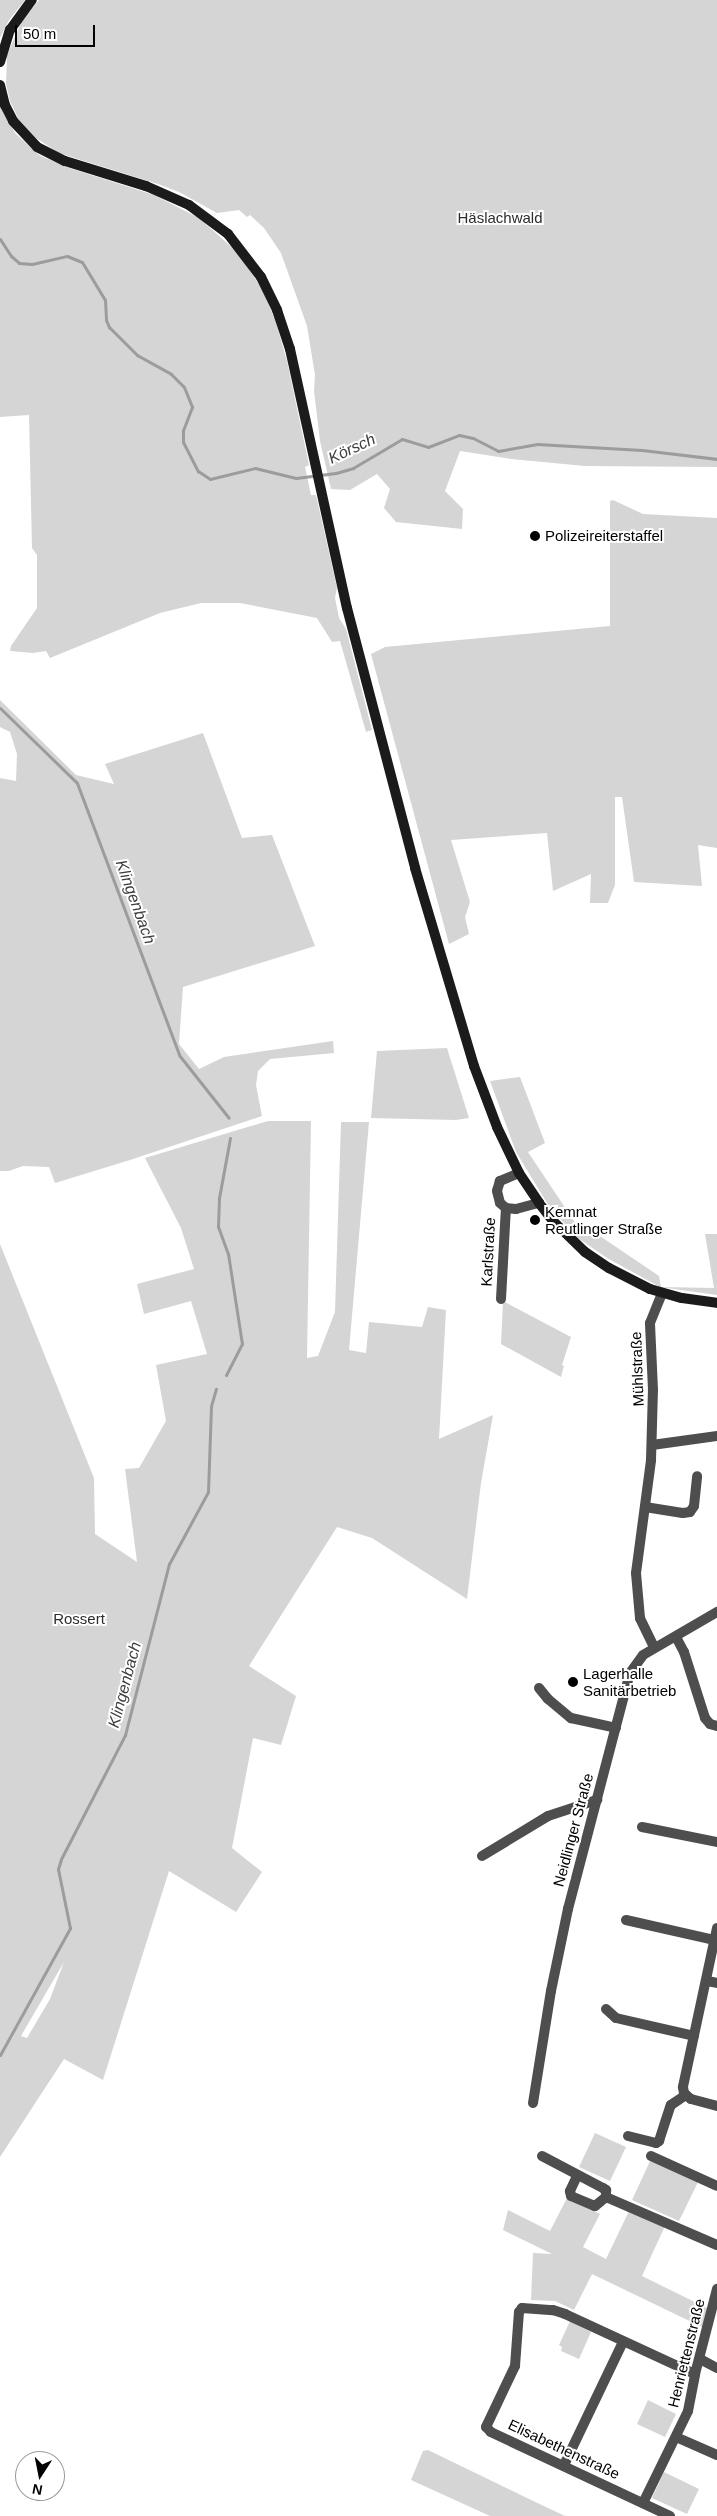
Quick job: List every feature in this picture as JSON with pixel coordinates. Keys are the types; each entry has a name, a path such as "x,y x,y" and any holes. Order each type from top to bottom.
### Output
{"main road":[{"path":"0,62 10,30 32,0"},
{"path":"0,85 5,105 13,121 37,147 65,161 146,186 181,200 216,223 242,248 269,290 284,329 355,640 412,859 474,1066 497,1127 519,1173 539,1203 554,1222 591,1256 623,1276 662,1293 717,1303"}],"street":[{"name":"Karlstraße","path":"501,1299 506,1208 499,1200 497,1188 500,1181 519,1173"},
{"name":"Karlstraße","path":"506,1208 522,1208 539,1203"},
{"name":"Mühlstraße","path":"654,1647 640,1618 636,1592 637,1564 652,1446 653,1390 650,1328 662,1293"},
{"path":"652,1446 717,1436"},
{"path":"645,1507 690,1512 694,1506 697,1476"},
{"name":"Neidlinger Straße","path":"533,2103 563,1933 634,1666 643,1655 654,1647 717,1612"},
{"path":"676,1636 684,1652 705,1718 710,1724 717,1726"},
{"path":"539,1688 548,1699 571,1718 616,1728"},
{"path":"482,1856 548,1816 597,1800"},
{"path":"642,1827 717,1842"},
{"path":"626,1920 714,1940"},
{"path":"717,1928 714,1940 712,1982 694,2036 683,2083 686,2095 694,2101 717,2106"},
{"path":"606,2009 616,2018 694,2036"},
{"path":"628,2136 656,2143 660,2141 671,2105 686,2095"},
{"path":"542,2156 606,2190 606,2197"},
{"path":"651,2156 717,2186"},
{"path":"577,2176 570,2191 571,2196 595,2206 606,2197"},
{"path":"606,2197 717,2245"},
{"name":"Henriettenstraße","path":"643,2503 688,2411 695,2374 717,2290"},
{"name":"Elisabethenstraße","path":"670,2516 491,2432 486,2427 515,2366 520,2310 526,2308 559,2312 695,2374"},
{"path":"564,2465 623,2342"},
{"path":"700,2359 717,2368"},
{"path":"676,2436 717,2455"}],"green space":[{"path":"0,0 25,0 9,20 0,38"},
{"name":"Häslachwald","path":"39,0 717,0 717,467 585,466 511,459 460,451 445,491 463,509 462,529 396,522 384,508 390,489 377,474 350,490 331,489 320,441 314,391 315,375 307,326 281,253 264,228 250,215 247,217 239,210 217,213 179,192 158,184 59,153 36,138 19,120 10,101 6,84 7,55 21,23"},
{"path":"0,106 15,133 39,155 66,167 154,195 199,218 237,252 261,287 275,319 287,361 309,465 305,467 311,495 316,495 337,588 335,598 339,618 346,629 372,730 366,732 340,641 332,642 317,618 240,603 201,603 160,613 50,658 46,651 33,653 10,651 11,646 37,608 37,555 32,548 29,415 0,417"},
{"path":"613,500 643,514 717,518 717,848 698,845 702,886 634,882 622,797 615,797 615,885 608,903 590,903 591,874 553,891 547,833 451,840 470,902 465,917 469,934 449,944 371,654 385,647 610,626 610,501"},
{"path":"0,700 76,775 114,784 105,764 203,733 242,838 272,835 315,946 183,987 179,1044 199,1069 224,1057 333,1041 334,1053 270,1059 258,1071 256,1085 262,1116 55,1183 49,1167 23,1166 9,1171 0,1171 0,778 16,781 17,754 10,732 0,727"},
{"path":"447,1048 469,1118 456,1120 371,1118 377,1051"},
{"path":"520,1077 545,1143 528,1152 584,1236 591,1230 659,1276 661,1287 714,1288 705,1234 717,1234 717,1295 660,1287 607,1258 578,1238 550,1208 516,1152 490,1081"},
{"name":"Rossert","path":"268,1121 311,1121 307,1358 318,1356 335,1312 341,1122 369,1122 349,1350 366,1353 369,1322 422,1327 428,1307 446,1310 439,1439 493,1415 481,1483 467,1599 372,1538 337,1527 249,1666 296,1696 281,1745 253,1738 232,1848 262,1872 236,1912 169,1871 103,2080 64,2059 0,2157 0,1244 94,1478 95,1534 137,1562 125,1469 139,1468 166,1421 156,1365 207,1354 191,1301 144,1314 137,1284 194,1269 181,1228 145,1158","holes":["64,1962 50,1999 27,2038 21,2036"]},
{"path":"503,1301 571,1337 562,1365 564,1366 561,1377 501,1344"},
{"path":"595,2133 626,2147 610,2181 579,2167"},
{"path":"651,2159 699,2180 679,2221 632,2200"},
{"path":"567,2198 600,2214 583,2247 606,2259 630,2209 665,2226 642,2276 709,2309 704,2328 592,2274 574,2310 555,2301 531,2300 533,2253 552,2254 503,2230 508,2210 550,2231"},
{"path":"570,2321 591,2332 579,2359 561,2351 562,2347 559,2345"},
{"path":"648,2400 676,2414 665,2437 637,2424"},
{"path":"428,2450 565,2516 490,2516 411,2480 423,2451"},
{"path":"664,2472 699,2489 687,2514 652,2498"}],"waterway":[{"name":"Körsch","path":"0,239 11,256 19,263 32,264 67,256 82,262 105,300 106,320 109,327 137,355 171,374 184,387 192,407 183,431 183,442 198,471 210,479 255,468 296,478 336,473 353,468 402,439 428,447 459,435 473,438 498,451 537,444 642,450 717,459"},
{"name":"Klingenbach","path":"0,708 77,783 179,1055 229,1118"},
{"name":"Klingenbach","path":"226,1375 242,1344 228,1254 218,1227 219,1198 230,1138"},
{"name":"Klingenbach","path":"0,2055 70,1928 58,1869 61,1859 125,1735 169,1564 208,1492 211,1406 216,1389"}],"place":[{"name":"Polizeireiterstaffel","path":"535,536"},
{"name":"Kemnat Reutlinger Straße","path":"535,1220"},
{"name":"Lagerhalle Sanitärbetrieb","path":"573,1682"}]}
